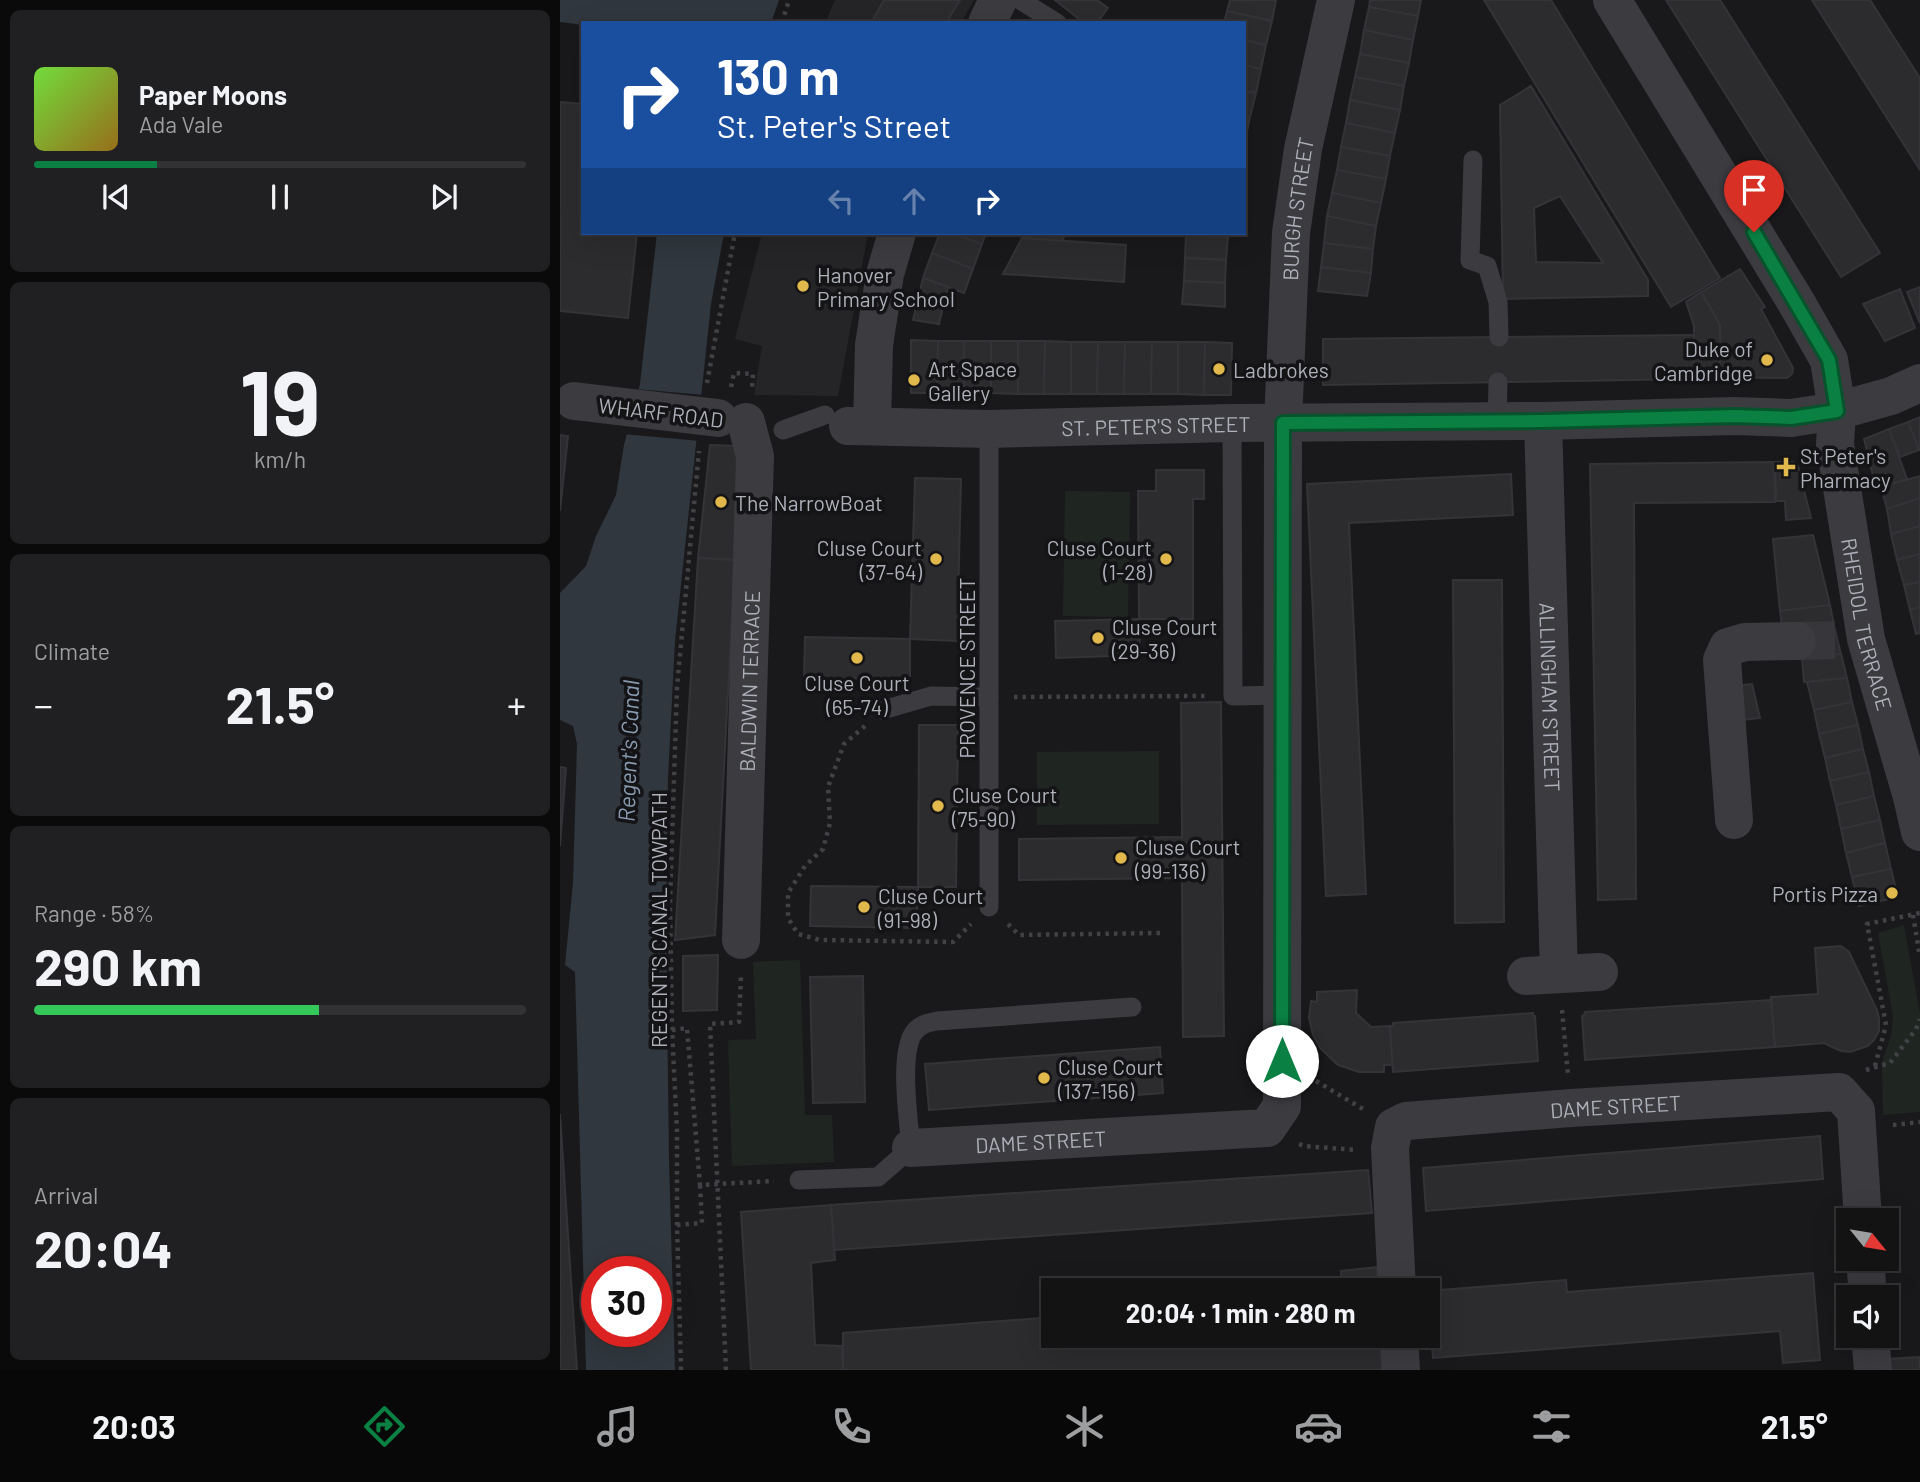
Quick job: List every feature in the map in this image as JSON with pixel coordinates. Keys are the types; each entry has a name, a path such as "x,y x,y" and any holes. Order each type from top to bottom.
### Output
{"street":[{"path":"988,21 998,0"},
{"name":"BURGH STREET","path":"1297,1070 1284,695 1283,423 1291,233 1303,149 1336,0"},
{"name":"RHEIDOL TERRACE","path":"1612,0 1829,360 1837,411 1835,443 1854,639 1917,807"},
{"path":"848,422 874,345 885,274 896,235"},
{"name":"ST. PETER'S STREET","path":"848,422 989,429 1735,416 1791,418 1837,411 1891,396 1920,383"},
{"name":"WHARF ROAD","path":"567,401 742,410"},
{"name":"BALDWIN TERRACE","path":"741,954 755,456 742,410"},
{"name":"ALLINGHAM STREET","path":"1543,421 1549,986"},
{"path":"1734,820 1722,660 1728,647 1745,642 1797,641"},
{"path":"1549,986 1599,972"},
{"path":"1267,1128 1282,1106 1297,1070"},
{"name":"DAME STREET","path":"1392,1140 1406,1121 1839,1092 1856,1111 1862,1208"},
{"name":"DAME STREET","path":"911,1147 1267,1128"},
{"path":"1392,1140 1397,1278"},
{"path":"1400,1348 1401,1370"},
{"path":"1871,1348 1873,1370"}],"lane":[{"path":"1020,0 1054,21"},
{"path":"1473,160 1470,260 1487,266 1498,302 1499,337"},
{"path":"1497,421 1498,382"},
{"path":"742,410 848,422"},
{"path":"1232,423 1233,696 1284,695"},
{"name":"PROVENCE STREET","path":"989,429 989,907"},
{"path":"883,710 931,696 989,697"},
{"path":"799,1180 878,1177 911,1147 905,1058 909,1041 916,1029 937,1021 1132,1007"}],"path":[{"path":"783,21 789,0"},
{"path":"735,235 742,410"},
{"path":"734,373 753,374 742,410 734,373"},
{"name":"REGENT'S CANAL TOWPATH","path":"681,1370 670,903 677,687 696,471"},
{"path":"989,697 1233,696"},
{"path":"883,710 844,744 828,787 830,823 823,849 805,866 788,893 788,918 797,934 820,940 953,942 989,907 1019,935 1160,933"},
{"path":"1920,913 1867,924 1886,1026 1880,1054 1874,1067 1890,1063 1916,1030 1920,1019"},
{"path":"1913,915 1920,957"},
{"path":"726,1370 710,1024 739,1022 741,954"},
{"path":"1549,986 1569,1083"},
{"path":"672,1030 687,1028 702,1223 677,1225"},
{"path":"1297,1070 1392,1140"},
{"path":"1267,1128 1304,1146 1392,1140"},
{"path":"700,1185 799,1180"}],"shaded area":[{"path":"835,0 974,0 962,21 826,21"},
{"name":"Hanover Primary School","path":"761,235 868,235 838,396 754,395 762,346 735,339"},
{"path":"1065,491 1130,492 1128,617 1063,616"},
{"path":"1159,751 1159,824 1037,825 1037,752"},
{"path":"1904,925 1920,1014 1920,1112 1883,1115 1882,1062 1891,1036 1893,1016 1878,933"},
{"path":"800,960 805,1115 832,1115 834,1162 732,1166 728,1040 756,1039 753,962"}],"water":[{"path":"560,0 779,0 772,21 581,21 581,25 560,22"},
{"name":"Regent's Canal","path":"657,235 724,235 711,304 675,641 668,778 666,917 672,1256 583,1256 575,972 565,965 573,883 577,744 573,726 560,720 560,593 586,566 596,536 616,495 624,445 640,384"},
{"path":"672,1264 675,1370 586,1370 585,1347 672,1347"}],"pier":[{"path":"635,389 705,395 700,441 623,434"}],"building":[{"path":"884,0 960,0 947,21 872,21"},
{"path":"1055,0 1097,0 1108,8 1098,21 1081,21"},
{"path":"1230,0 1276,0 1272,21 1227,11"},
{"path":"1370,0 1421,0 1418,16 1369,7"},
{"path":"1484,0 1551,0 1720,278 1671,307"},
{"path":"1666,0 1720,0 1880,253 1841,277"},
{"path":"1812,0 1870,0 1920,78 1920,170"},
{"path":"1369,7 1418,16 1413,40 1364,30"},
{"path":"1227,11 1272,21 1266,45 1246,40 1246,21 1224,21"},
{"path":"1364,30 1413,40 1409,63 1360,54"},
{"path":"1246,40 1266,45 1261,69 1246,65"},
{"path":"1360,54 1409,63 1404,86 1355,77"},
{"path":"1246,65 1261,69 1256,93 1246,91"},
{"path":"1355,77 1404,86 1400,110 1350,100"},
{"path":"1531,86 1648,280 1648,296 1503,299 1500,105","holes":["1560,196 1603,263 1536,262 1534,208"]},
{"path":"1246,91 1256,93 1250,117 1246,116"},
{"path":"1350,100 1400,110 1395,133 1346,123"},
{"path":"560,102 581,104 581,235 637,235 628,318 560,311"},
{"path":"1246,116 1250,117 1246,136"},
{"path":"1346,123 1395,133 1390,156 1341,147"},
{"path":"1341,147 1390,156 1386,179 1337,170"},
{"path":"1337,170 1386,179 1381,203 1332,193"},
{"path":"1332,193 1381,203 1376,226 1327,216"},
{"path":"1327,216 1376,226 1373,249 1324,243"},
{"path":"939,235 957,235 982,244 973,269 932,253"},
{"path":"957,235 985,235 982,244"},
{"path":"1024,235 1065,235 1062,241 1022,238"},
{"path":"1186,235 1228,235 1228,237"},
{"path":"1186,235 1228,237 1226,260 1185,258"},
{"path":"1022,238 1126,245 1124,282 1003,274"},
{"path":"1324,243 1373,249 1371,273 1321,267"},
{"path":"932,253 973,269 964,293 923,278"},
{"path":"1185,258 1226,260 1225,283 1184,281"},
{"path":"1321,267 1371,273 1367,296 1318,291"},
{"path":"1740,269 1765,307 1761,309 1793,368 1792,374 1787,378 1720,377 1720,325 1701,292"},
{"path":"923,278 948,287 939,324 913,320"},
{"path":"1184,281 1225,283 1225,307 1182,304"},
{"path":"1920,287 1920,323 1907,292"},
{"path":"1900,289 1915,328 1885,341 1863,304"},
{"path":"1701,292 1720,325 1720,374 1694,374 1694,326 1686,302"},
{"path":"1694,335 1693,379 1323,385 1323,339"},
{"path":"911,340 938,341 937,393 911,393"},
{"path":"938,341 964,341 964,393 937,393"},
{"path":"964,341 991,341 991,393 964,393"},
{"path":"991,341 1018,341 1018,394 991,393"},
{"path":"1018,341 1045,341 1044,394 1018,394"},
{"path":"1045,341 1071,342 1071,394 1044,394"},
{"path":"1071,342 1098,342 1097,394 1071,394"},
{"path":"1098,342 1125,342 1124,394 1097,394"},
{"path":"1125,342 1152,342 1151,394 1124,394"},
{"path":"1152,342 1178,342 1178,394 1151,394"},
{"path":"1178,342 1205,342 1204,395 1178,394"},
{"path":"1205,342 1232,343 1231,395 1204,395"},
{"path":"1920,417 1920,449 1919,450 1908,422"},
{"path":"1908,422 1919,450 1900,457 1889,429"},
{"path":"1889,429 1907,479 1876,488 1864,439"},
{"path":"560,435 568,436 560,511"},
{"name":"The NarrowBoat","path":"710,445 739,446 735,560 698,558"},
{"path":"1774,462 1775,502 1634,503 1636,899 1598,900 1590,464"},
{"path":"1775,462 1793,462 1798,466 1811,518 1786,520 1785,501 1776,501"},
{"name":"Cluse Court (1-28)","path":"1156,470 1204,470 1204,499 1193,499 1193,619 1139,619 1138,491 1156,491"},
{"path":"1511,474 1513,515 1349,523 1366,894 1326,896 1307,484"},
{"path":"1920,476 1920,498 1887,509 1881,487"},
{"name":"Cluse Court (37-64)","path":"915,478 961,479 957,641 910,639"},
{"path":"1920,498 1920,526 1891,534 1887,509"},
{"path":"1920,526 1920,554 1897,560 1891,534"},
{"path":"1813,535 1830,605 1780,611 1773,539"},
{"path":"1920,554 1920,582 1904,585 1897,560"},
{"path":"698,558 735,560 715,935 675,940"},
{"path":"1453,580 1502,580 1504,922 1455,923"},
{"path":"1920,582 1920,607 1910,610 1904,585"},
{"path":"1830,605 1835,630 1783,634 1780,611"},
{"path":"1920,607 1920,633 1916,634 1910,610"},
{"name":"Cluse Court (29-36)","path":"1139,619 1140,655 1056,658 1055,621"},
{"path":"1835,630 1841,654 1802,658 1798,633"},
{"name":"Cluse Court (65-74)","path":"805,637 910,639 910,679 804,678"},
{"path":"1841,654 1847,678 1804,682 1802,658"},
{"path":"1847,678 1852,702 1814,710 1807,682"},
{"path":"1752,684 1760,718 1736,721 1734,686"},
{"name":"Cluse Court (99-136)","path":"1221,702 1224,1036 1183,1037 1182,878 1019,880 1019,839 1182,837 1181,703"},
{"path":"1852,702 1858,725 1819,734 1814,710"},
{"name":"Cluse Court (75-90)","path":"919,725 958,725 956,887 918,887"},
{"path":"1858,725 1863,749 1825,758 1819,734"},
{"path":"1863,749 1869,772 1830,781 1825,758"},
{"path":"560,767 566,768 560,846"},
{"path":"1869,772 1874,796 1836,805 1830,781"},
{"path":"1874,796 1880,820 1841,829 1836,805"},
{"path":"1880,820 1885,843 1846,853 1841,829"},
{"path":"1885,843 1891,869 1852,877 1846,853"},
{"path":"1891,869 1898,897 1859,906 1852,877"},
{"name":"Cluse Court (91-98)","path":"811,886 918,887 916,928 810,926"},
{"path":"1841,946 1849,952 1877,1010 1879,1031 1874,1040 1868,1046 1850,1052 1824,1043 1775,1047 1771,997 1818,994 1815,948"},
{"path":"718,955 717,1010 683,1011 683,956"},
{"path":"863,976 865,1102 813,1103 810,977"},
{"path":"1357,990 1356,1013 1371,1027 1390,1026 1393,1065 1384,1065 1384,1072 1359,1072 1338,1065 1320,1048 1313,1035 1309,1018 1311,1001 1317,1002 1317,992"},
{"path":"1771,1000 1775,1047 1585,1060 1582,1016 1585,1012"},
{"path":"1533,1013 1538,1061 1393,1072 1390,1026 1393,1026 1393,1023"},
{"name":"Cluse Court (137-156)","path":"1160,1047 1163,1093 929,1110 925,1064"},
{"path":"560,1114 577,1370 560,1370"},
{"path":"1820,1136 1823,1179 1426,1211 1423,1168"},
{"path":"1368,1170 1372,1213 834,1250 831,1205"},
{"path":"831,1205 835,1260 811,1263 815,1345 842,1346 843,1370 751,1370 741,1212"},
{"path":"1377,1267 1377,1278 1341,1278 1341,1271"},
{"path":"1813,1273 1820,1360 1783,1363 1780,1331 1433,1358 1432,1348 1440,1348 1440,1290 1566,1280 1567,1292"},
{"path":"1041,1318 1041,1348 1381,1348 1382,1370 843,1370 843,1333"},
{"path":"1920,1357 1920,1370 1887,1370 1886,1359"}],"tunnel":[{"path":"1797,641 1842,640"}],"place":[{"name":"Hanover Primary School","path":"803,286"},
{"name":"Duke of Cambridge","path":"1767,360"},
{"name":"Ladbrokes","path":"1219,369"},
{"name":"Art Space Gallery","path":"914,380"},
{"name":"St Peter's Pharmacy","path":"1786,467"},
{"name":"The NarrowBoat","path":"721,502"},
{"name":"Cluse Court (37-64)","path":"936,559"},
{"name":"Cluse Court (1-28)","path":"1166,559"},
{"name":"Cluse Court (29-36)","path":"1098,638"},
{"name":"Cluse Court (65-74)","path":"857,658"},
{"name":"Cluse Court (75-90)","path":"938,806"},
{"name":"Cluse Court (99-136)","path":"1121,858"},
{"name":"Portis Pizza","path":"1892,893"},
{"name":"Cluse Court (91-98)","path":"864,907"},
{"name":"Cluse Court (137-156)","path":"1044,1078"}],"route":[{"path":"1282,1061 1283,423 1735,416 1791,418 1837,411 1829,360 1754,232"}]}
